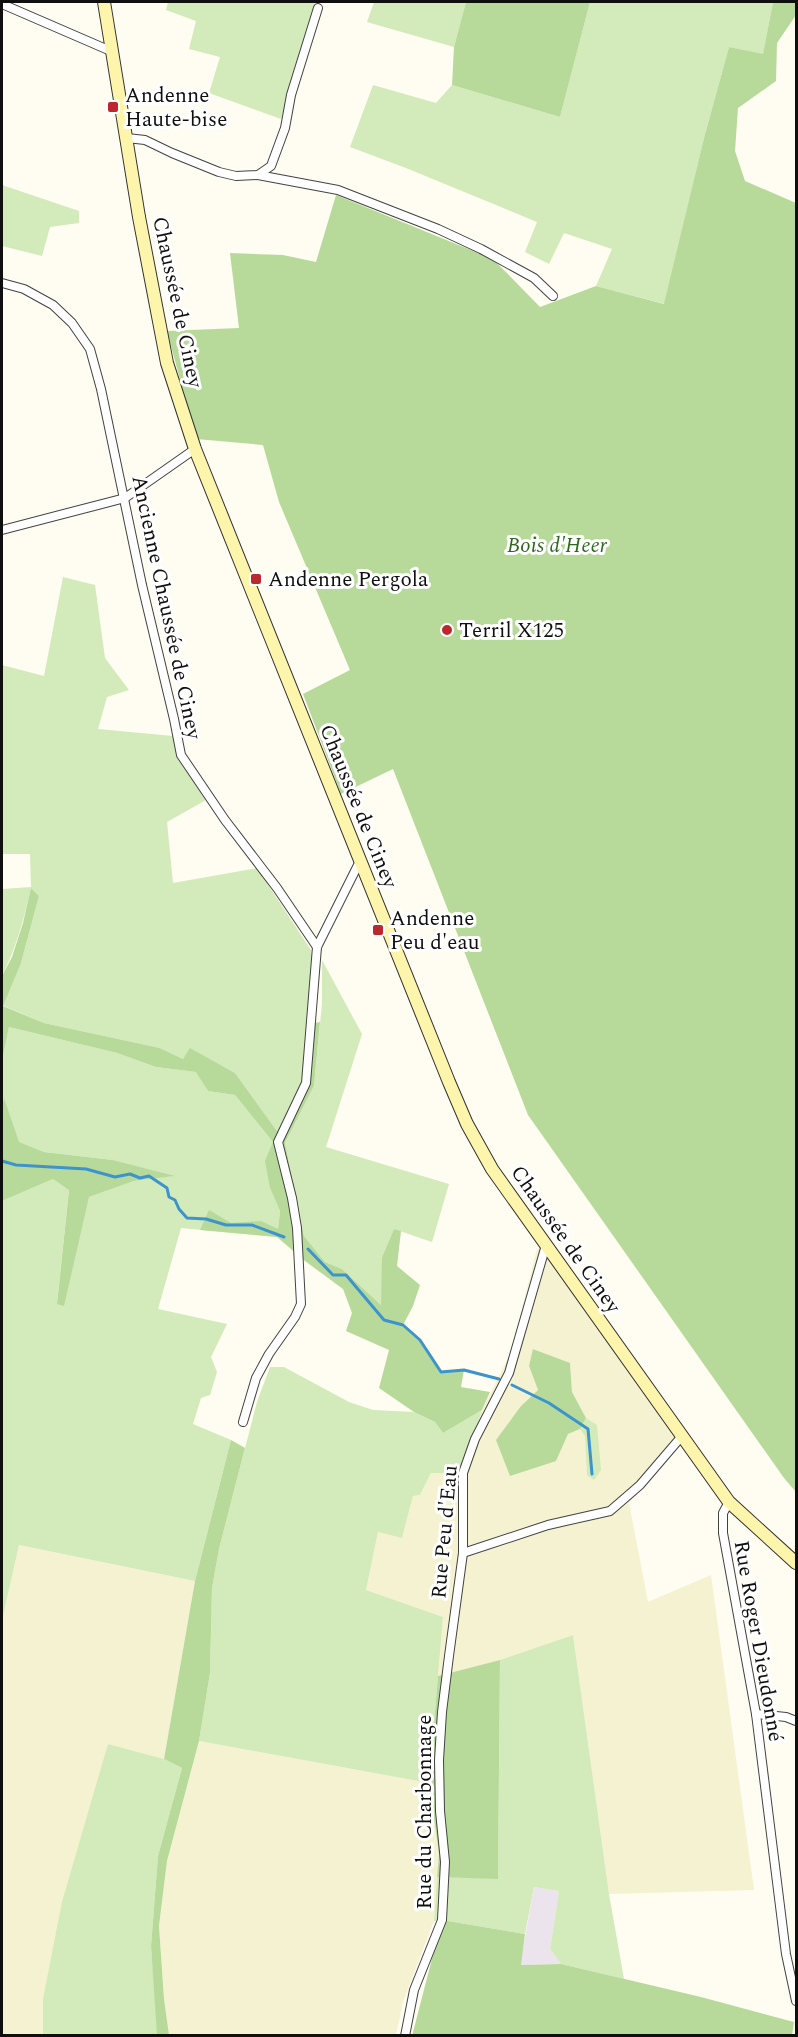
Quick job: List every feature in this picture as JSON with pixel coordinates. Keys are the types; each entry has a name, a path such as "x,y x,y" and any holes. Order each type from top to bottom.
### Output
{"main road":[{"name":"Chaussée de Ciney","path":"104,2 139,217 167,363 195,449 467,1124 492,1169 729,1502 796,1563"}],"street":[{"path":"2,4 113,51"},
{"path":"258,175 271,166 282,138 291,95 318,8"},
{"path":"127,138 146,140 219,172 236,176 258,175 338,190 438,229 482,249 534,278 553,296"},
{"name":"Ancienne Chaussée de Ciney","path":"2,283 24,289 53,305 72,323 90,349 101,389 181,755 316,947"},
{"path":"2,530 125,498 195,449"},
{"path":"243,1422 256,1378 301,1304 297,1228 278,1142 306,1083 316,947 360,861"},
{"name":"Rue Peu d'Eau","path":"448,1656 464,1553 463,1473 475,1439 509,1373 546,1245"},
{"path":"464,1553 548,1525 610,1511 640,1485 682,1436"},
{"name":"Rue Roger Dieudonné","path":"729,1502 723,1513 723,1533 756,1714 786,1954 796,2001"},
{"name":"Rue du Charbonnage","path":"405,2036 414,1990 442,1920 445,1862 440,1811 439,1761 448,1656"},
{"path":"756,1714 786,1717 796,1721"},
{"path":"786,1954 796,1956"}],"shaded area":[{"path":"553,1246 688,1436 629,1503 648,1602 711,1575 754,1890 609,1894 573,1635 500,1660 438,1676 443,1617 366,1590 378,1532 402,1538 413,1496 420,1495 431,1473 463,1473 482,1410 511,1352 537,1249","holes":["534,1349 570,1364 572,1392 586,1418 580,1429 568,1434 556,1461 521,1406 538,1390 529,1366"]},
{"path":"19,1545 195,1581 164,1759 108,1744 43,1999 43,2035 2,2036 2,1621"},
{"path":"199,1741 429,1783 439,1854 434,1921 403,2002 396,2035 169,2036 159,1926 167,1861"},
{"path":"534,1887 559,1891 550,1949 561,1964 520,1965"}],"green space":[{"path":"168,2 314,2 315,11 281,119 209,93 220,57 189,49 196,21 166,10"},
{"path":"374,2 466,2 454,47 367,22"},
{"path":"466,2 590,2 560,117 452,85 454,47"},
{"path":"590,2 773,2 763,55 729,47 704,138 665,304 596,286 612,249 564,233 549,264 525,252 537,222 350,147 373,85 436,103 452,85 560,117"},
{"name":"Bois d'Heer","path":"773,2 796,2 796,15 777,43 776,81 738,108 735,151 745,181 796,203 796,1492 528,1115 393,769 341,794 303,694 350,670 279,502 263,445 196,439 167,331 239,328 230,253 283,255 316,262 336,195 493,259 540,307 596,286 664,304 704,138 729,47 763,54"},
{"path":"2,185 79,211 79,223 50,227 42,256 2,246"},
{"path":"63,577 95,585 105,658 129,690 107,697 98,729 173,736 179,761 206,800 167,822 173,883 257,868 311,950 313,963 303,1083 277,1131 235,1073 191,1049 183,1059 160,1048 44,1023 2,1005 21,963 39,896 31,888 19,933 2,976 2,889 31,887 30,854 2,854 2,665 44,676"},
{"path":"31,888 39,896 21,963 3,1006 44,1023 160,1048 183,1059 190,1048 235,1073 277,1131 303,1083 308,1024 320,1022 314,1086 285,1143 304,1236 325,1262 342,1269 381,1305 382,1257 394,1229 401,1231 397,1266 420,1285 403,1325 420,1340 441,1372 464,1370 461,1387 490,1392 482,1410 443,1433 435,1422 414,1412 379,1388 389,1350 346,1331 352,1313 343,1289 277,1237 200,1230 209,1210 231,1223 261,1221 278,1229 280,1211 270,1188 265,1161 273,1142 235,1095 208,1091 196,1072 156,1067 117,1053 9,1027 2,1061 2,976 12,957"},
{"path":"322,960 362,1034 326,1147 449,1184 432,1242 394,1229 382,1257 382,1306 342,1269 325,1262 304,1236 285,1143 314,1086 322,1004"},
{"path":"9,1027 117,1053 156,1067 197,1072 208,1091 235,1095 274,1143 270,1188 280,1211 277,1237 181,1228 158,1309 227,1324 211,1357 217,1372 210,1395 201,1398 193,1424 231,1440 195,1581 19,1545 2,1621 2,1201 53,1179 69,1189 57,1303 89,1197 134,1181 173,1176 113,1160 44,1152 18,1142 4,1099 2,1107 2,1061"},
{"path":"4,1098 19,1142 44,1152 113,1160 175,1176 134,1181 89,1197 64,1306 57,1304 69,1190 53,1179 2,1201 2,1107"},
{"path":"533,1349 570,1363 572,1392 586,1418 580,1429 568,1434 556,1461 510,1476 496,1440 521,1406 538,1390 529,1366"},
{"path":"270,1367 284,1367 349,1402 373,1410 414,1412 435,1422 443,1433 482,1410 463,1473 431,1473 420,1495 413,1496 402,1538 378,1532 366,1590 443,1617 429,1783 199,1741 210,1673 212,1588 219,1549 257,1402"},
{"path":"586,1418 597,1425 601,1470 594,1480 587,1475 585,1436 580,1429"},
{"path":"231,1440 245,1448 219,1549 212,1588 210,1673 199,1741 167,1861 159,1926 169,2035 157,2035 151,1946 158,1856 182,1768 164,1759 195,1581"},
{"path":"573,1635 609,1894 624,1979 561,1964 550,1949 559,1891 534,1887 525,1934 442,1920 434,1921 437,1877 498,1878 500,1660"},
{"path":"500,1660 498,1879 437,1877 439,1854 429,1783 438,1676"},
{"path":"108,1744 164,1759 182,1768 158,1856 151,1946 158,2035 43,2036 43,1999 62,1902"},
{"path":"442,1920 525,1934 521,1965 561,1964 701,1997 794,2022 792,2036 412,2036"}],"waterway":[{"path":"2,1161 16,1165 86,1169 115,1177 130,1174 140,1178 149,1176 167,1188 169,1197 175,1200 187,1218 206,1219 226,1225 252,1225 284,1237"},
{"path":"308,1249 333,1275 346,1275 384,1320 403,1325 420,1340 441,1372 464,1370 499,1379"},
{"path":"512,1385 549,1403 588,1429 592,1474"}],"place":[{"name":"Andenne Haute-bise","path":"113,107"},
{"name":"Andenne Pergola","path":"256,579"},
{"name":"Terril X125","path":"447,630"},
{"name":"Andenne Peu d'eau","path":"378,930"}]}
